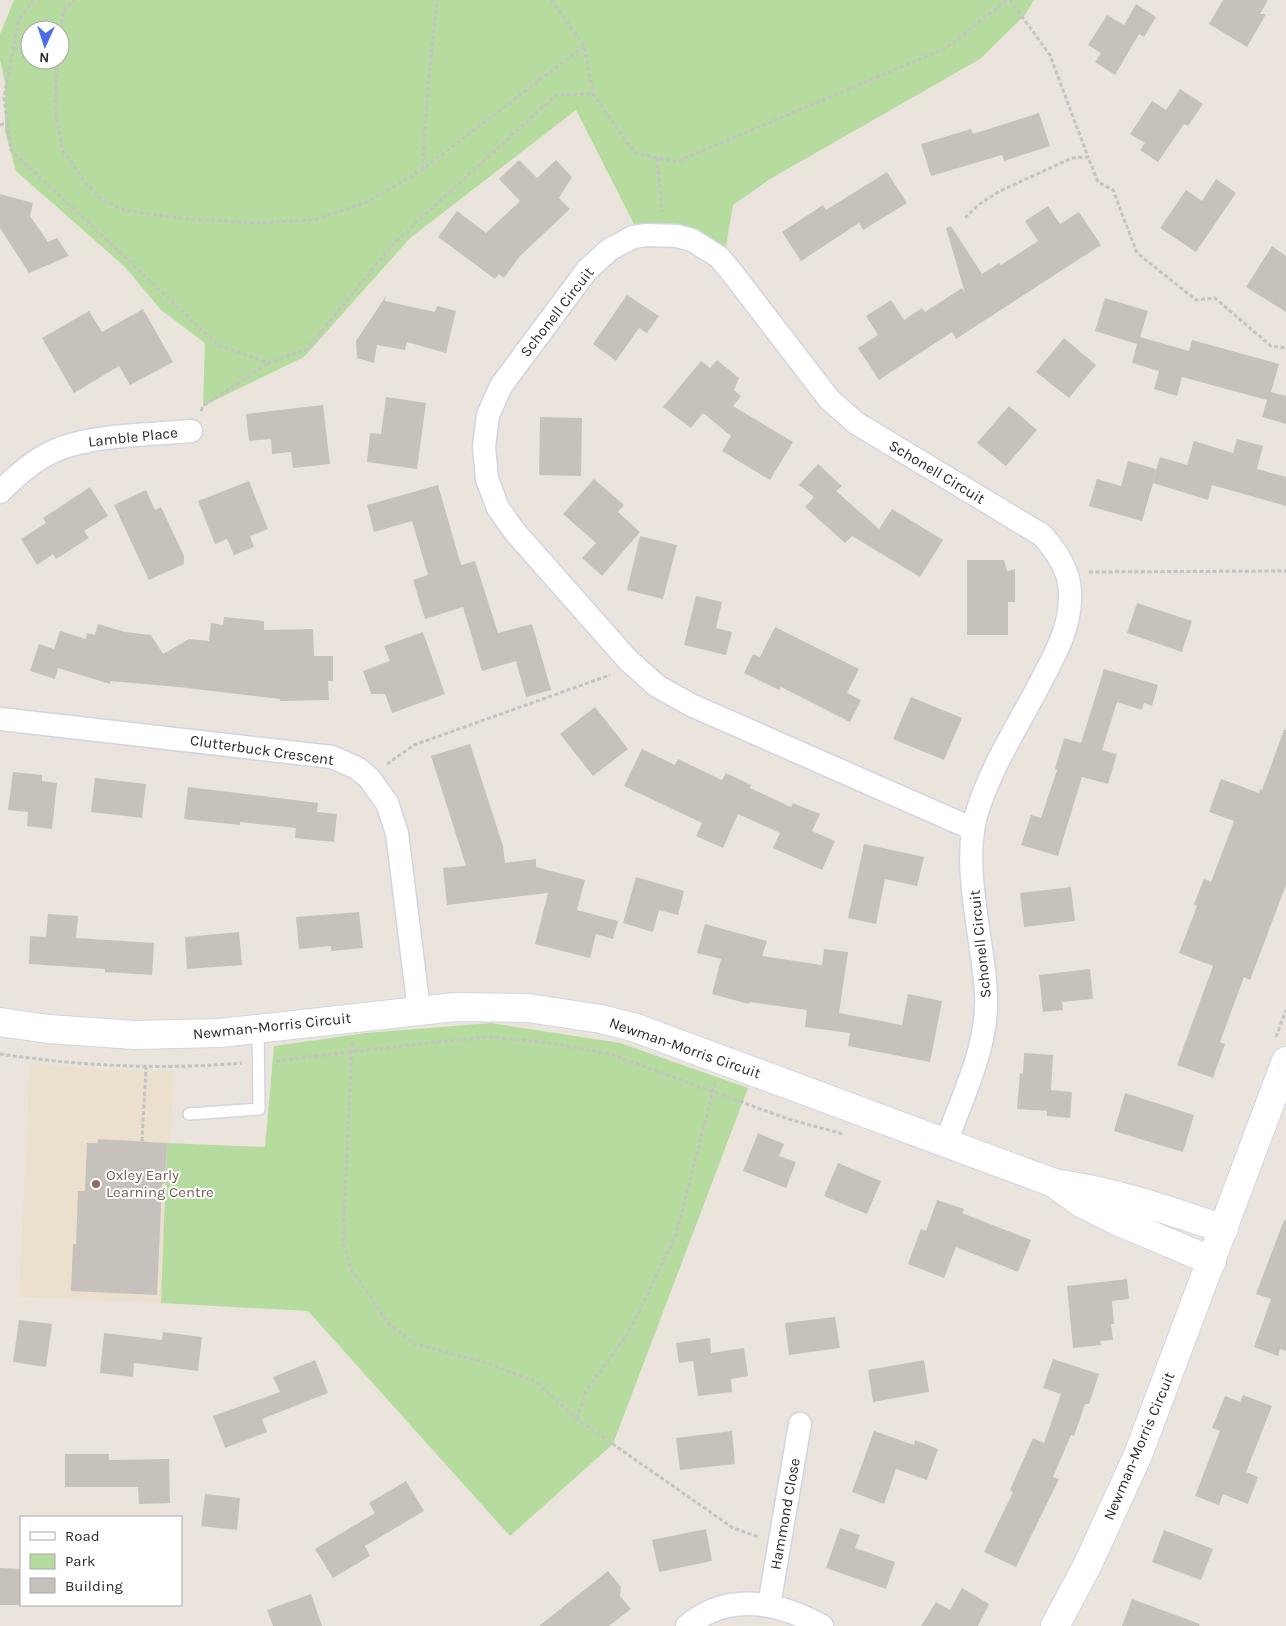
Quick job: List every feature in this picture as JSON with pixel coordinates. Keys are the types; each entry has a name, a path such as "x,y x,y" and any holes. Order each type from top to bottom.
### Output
{"street":[{"name":"Schonell Circuit","path":"946,1142 975,1062 984,1029 986,994 971,864 974,829 978,810 992,775 1061,644 1069,618 1070,591 1068,578 1058,554 1042,535 856,423 829,399 719,257 692,240 664,235 633,237 609,250 587,270 500,386 488,415 484,447 487,479 498,508 515,532 635,666 657,686 691,705 974,829"},
{"name":"Lamble Place","path":"0,492 15,478 48,454 84,440 191,431"},
{"name":"Clutterbuck Crescent","path":"0,719 332,757 357,768 369,778 387,802 397,833 419,1010"},
{"name":"Newman-Morris Circuit","path":"0,1022 49,1029 134,1036 220,1033 455,1007 528,1008 601,1019 636,1028 1054,1183 1082,1186 1137,1200 1224,1229"},
{"name":"Newman-Morris Circuit","path":"1055,1626 1087,1566 1138,1455 1286,1061"},
{"name":"Newman-Morris Circuit","path":"1054,1183 1083,1204 1115,1220 1212,1261"},
{"name":"Hammond Close","path":"770,1604 800,1424"},
{"path":"687,1626 695,1619 724,1606 754,1603 770,1604 803,1616 822,1626"}],"lane":[{"path":"189,1114 259,1109 258,1029"}],"path":[{"path":"34,0 19,19 4,98 11,150 218,345 269,363"},
{"path":"62,20 63,11 74,0"},
{"path":"422,170 428,88 438,0"},
{"path":"551,0 584,46 593,94 635,153 676,162 946,48 1008,0 1050,55 1098,182 1113,190 1137,253 1196,300 1215,298 1272,346 1286,348"},
{"path":"57,70 55,110 63,151 85,182 102,200 124,210 178,218 255,223 314,220 367,202 422,170 584,46"},
{"path":"191,431 203,406 269,363 307,349 395,242 556,95 593,94"},
{"path":"0,125 8,123"},
{"path":"965,218 978,205 1000,191 1072,158 1088,157"},
{"path":"657,158 664,235"},
{"path":"1068,578 1084,572 1286,570"},
{"path":"369,778 414,745 635,666"},
{"path":"353,1018 343,1241 351,1269 388,1323 415,1344 488,1363 536,1382 577,1418 733,1528 780,1544"},
{"path":"0,1054 117,1067 193,1067 259,1062 490,1037 550,1043 610,1054 788,1119 844,1134"},
{"path":"142,1141 146,1067"},
{"path":"577,1418 586,1391 629,1332 676,1235 712,1092"}],"shaded area":[{"name":"Oxley Early Learning Centre","path":"30,1063 101,1070 174,1071 161,1303 19,1297"}],"green space":[{"path":"14,0 1034,0 1024,16 980,59 770,179 733,205 725,253 637,230 576,110 410,238 304,357 203,406 205,343 161,310 125,267 16,171 5,131 5,82 0,60 0,34"},
{"path":"491,1023 620,1043 748,1088 613,1444 510,1536 308,1311 161,1303 167,1143 265,1147 274,1046 366,1033"}],"building":[{"path":"1223,0 1268,0 1260,14 1266,14 1247,47 1209,24"},
{"path":"1136,4 1156,17 1144,37 1139,34 1115,75 1095,62 1101,53 1088,45 1107,15 1124,25"},
{"path":"1180,89 1203,104 1188,126 1184,124 1158,162 1140,150 1145,143 1130,134 1152,101 1166,110"},
{"path":"1039,113 1050,146 1004,161 1002,155 931,176 921,144 971,129 973,134"},
{"path":"519,160 537,178 556,160 572,177 559,198 570,209 520,256 504,278 499,274 495,279 438,237 457,211 486,233 520,201 499,179"},
{"path":"887,172 907,203 863,230 859,223 801,261 782,232 823,205 826,210"},
{"path":"1216,179 1236,193 1196,252 1160,228 1186,190 1202,201"},
{"path":"0,194 33,203 30,216 48,242 57,238 69,256 29,273 0,228"},
{"path":"1048,206 1060,224 1079,212 1101,245 956,339 952,332 879,380 858,348 878,335 866,316 891,300 904,320 922,308 925,312 962,288 965,293 946,228 951,226 982,274 999,263 1001,265 1038,241 1025,221"},
{"path":"1272,246 1286,256 1286,312 1246,287"},
{"path":"627,295 659,316 647,333 639,328 616,361 593,344"},
{"path":"386,296 385,301 435,312 437,306 456,311 446,353 407,342 405,350 377,345 374,363 357,358 356,341"},
{"path":"1105,298 1148,311 1140,337 1189,351 1192,340 1279,364 1271,392 1286,396 1286,424 1262,417 1267,400 1182,377 1177,396 1154,389 1159,371 1132,363 1137,344 1095,331"},
{"path":"143,309 173,362 130,385 119,366 74,393 42,338 89,311 102,332"},
{"path":"1064,338 1096,365 1069,398 1036,372"},
{"path":"717,360 739,378 734,390 741,396 733,406 793,442 770,480 722,451 731,436 703,413 691,428 663,407 701,361 710,368"},
{"path":"386,397 426,403 417,469 367,462 370,433 381,434"},
{"path":"323,405 330,464 293,468 291,452 272,454 271,439 249,441 246,414"},
{"path":"1009,406 1037,430 1006,466 977,443"},
{"path":"540,417 582,418 581,476 539,475"},
{"path":"1237,439 1263,446 1257,469 1286,477 1286,506 1212,485 1208,500 1153,483 1142,521 1089,506 1097,479 1121,486 1128,461 1156,469 1153,480 1160,457 1187,465 1194,441 1233,453"},
{"path":"818,464 842,486 836,491 879,529 892,509 943,540 920,577 852,536 845,543 805,507 814,497 799,485"},
{"path":"594,479 624,505 618,512 640,532 602,576 582,558 596,543 563,514"},
{"path":"249,481 268,529 250,536 254,547 234,555 227,539 215,544 198,501"},
{"path":"438,485 461,565 475,561 498,633 532,624 551,690 526,697 516,661 482,671 463,607 425,619 413,580 428,575 412,521 374,532 367,505"},
{"path":"90,487 108,516 84,531 89,538 56,559 53,554 37,565 21,539 46,523 43,518"},
{"path":"146,490 155,510 161,507 184,556 184,564 149,580 114,505"},
{"path":"640,536 677,545 663,599 627,590"},
{"path":"967,560 1004,560 1007,571 1015,569 1015,602 1008,602 1008,635 967,635"},
{"path":"696,596 722,602 716,628 732,632 726,655 684,645"},
{"path":"1137,603 1192,621 1182,652 1127,633"},
{"path":"224,617 264,621 264,630 313,629 314,656 333,656 333,681 328,681 329,700 280,701 280,699 179,687 110,681 110,684 58,668 55,679 30,671 39,644 54,649 60,631 86,639 87,633 95,635 98,624 125,632 151,635 163,654 189,639 209,641 211,623 223,625"},
{"path":"775,627 859,669 847,693 861,700 850,722 781,687 779,690 744,673 753,654 760,657"},
{"path":"423,632 445,694 392,713 385,694 371,694 363,671 390,661 384,646"},
{"path":"1104,669 1158,685 1152,706 1144,703 1142,710 1117,702 1102,750 1117,754 1108,784 1082,777 1058,856 1021,845 1031,815 1041,818 1057,770 1055,769 1064,738 1081,743"},
{"path":"911,697 962,718 944,760 893,739"},
{"path":"595,707 628,749 593,776 560,734"},
{"path":"1284,730 1286,730 1286,885 1250,980 1244,977 1220,1042 1225,1044 1213,1078 1177,1065 1213,966 1179,953 1197,906 1194,904 1204,879 1211,882 1234,821 1209,812 1221,779 1259,793 1260,789 1262,790"},
{"path":"470,744 503,846 505,863 536,859 536,867 585,880 577,910 618,921 613,939 596,934 590,958 535,944 548,893 447,905 443,868 466,866 431,756"},
{"path":"642,749 675,765 678,759 722,780 726,773 751,785 750,788 791,807 793,803 820,814 812,831 835,841 822,870 773,848 780,833 738,814 723,848 696,836 702,823 624,786"},
{"path":"13,772 42,775 42,781 57,783 52,829 27,826 28,812 8,810"},
{"path":"95,778 146,784 142,818 91,812"},
{"path":"188,787 318,803 317,812 337,814 334,842 295,838 296,828 184,819"},
{"path":"864,844 924,857 917,886 885,879 876,924 848,918"},
{"path":"636,877 684,891 678,915 659,910 653,932 623,923"},
{"path":"1071,887 1075,921 1024,927 1020,893"},
{"path":"359,912 363,948 331,951 331,946 299,949 296,917"},
{"path":"48,914 78,916 76,938 154,943 152,975 105,972 105,969 29,964 30,936 46,937"},
{"path":"705,924 767,941 762,956 822,965 824,949 848,952 839,1013 902,1025 908,994 942,1001 930,1062 848,1046 850,1033 805,1027 807,1010 750,1002 749,1004 712,994 721,959 697,953"},
{"path":"239,932 242,965 187,969 185,937"},
{"path":"1090,969 1093,999 1062,1002 1063,1010 1043,1012 1039,975"},
{"path":"1024,1053 1053,1055 1051,1090 1072,1092 1070,1118 1047,1116 1047,1111 1017,1109 1020,1073 1023,1074"},
{"path":"1125,1093 1194,1115 1183,1152 1114,1131"},
{"path":"758,1133 784,1144 779,1156 796,1162 786,1188 743,1171"},
{"path":"98,1139 167,1143 165,1183 162,1184 157,1295 71,1291 73,1244 76,1244 78,1191 85,1191 87,1143 98,1143"},
{"path":"838,1163 881,1181 867,1214 824,1196"},
{"path":"937,1200 964,1209 962,1213 1031,1240 1018,1272 956,1247 944,1278 908,1264 921,1229 926,1231"},
{"path":"1284,1220 1286,1220 1286,1351 1280,1349 1278,1356 1254,1347 1271,1299 1256,1294"},
{"path":"1127,1279 1129,1299 1112,1301 1114,1324 1111,1324 1113,1340 1100,1341 1101,1345 1073,1348 1067,1286"},
{"path":"835,1317 840,1348 789,1355 785,1323"},
{"path":"19,1320 52,1324 46,1367 13,1362"},
{"path":"163,1332 202,1337 198,1371 134,1363 133,1377 100,1373 104,1333 162,1340"},
{"path":"710,1338 711,1353 744,1348 748,1376 731,1379 732,1392 698,1396 693,1361 679,1363 676,1343"},
{"path":"1053,1359 1099,1374 1089,1404 1085,1404 1074,1436 1071,1435 1053,1477 1059,1479 1016,1567 984,1552 1013,1492 1010,1490 1033,1438 1044,1443 1061,1394 1043,1388"},
{"path":"315,1360 328,1393 262,1419 267,1432 225,1448 213,1416 280,1392 273,1377"},
{"path":"924,1360 929,1392 873,1402 868,1370"},
{"path":"1243,1395 1272,1406 1246,1472 1258,1477 1248,1504 1223,1494 1219,1505 1195,1496 1220,1431 1212,1428 1225,1396 1240,1402"},
{"path":"732,1431 735,1464 680,1470 676,1438"},
{"path":"874,1431 914,1445 915,1440 938,1449 927,1480 896,1469 884,1504 852,1492"},
{"path":"65,1454 109,1454 109,1460 169,1459 170,1503 139,1504 138,1487 65,1487"},
{"path":"406,1481 424,1511 365,1546 370,1556 333,1578 315,1549 375,1513 369,1503"},
{"path":"205,1494 240,1498 237,1530 201,1526"},
{"path":"840,1528 860,1535 855,1548 895,1562 886,1589 826,1568"},
{"path":"706,1529 712,1561 659,1572 652,1540"},
{"path":"1164,1530 1213,1549 1201,1580 1152,1562"},
{"path":"0,1568 20,1569 20,1605 0,1605"},
{"path":"608,1571 621,1587 620,1596 631,1609 609,1626 539,1626"},
{"path":"962,1588 989,1604 978,1626 921,1626 936,1602 950,1610"},
{"path":"311,1594 322,1626 273,1626 267,1610"},
{"path":"1132,1599 1200,1624 1199,1626 1122,1626"}],"place":[{"name":"Oxley Early Learning Centre","path":"96,1184"}]}
